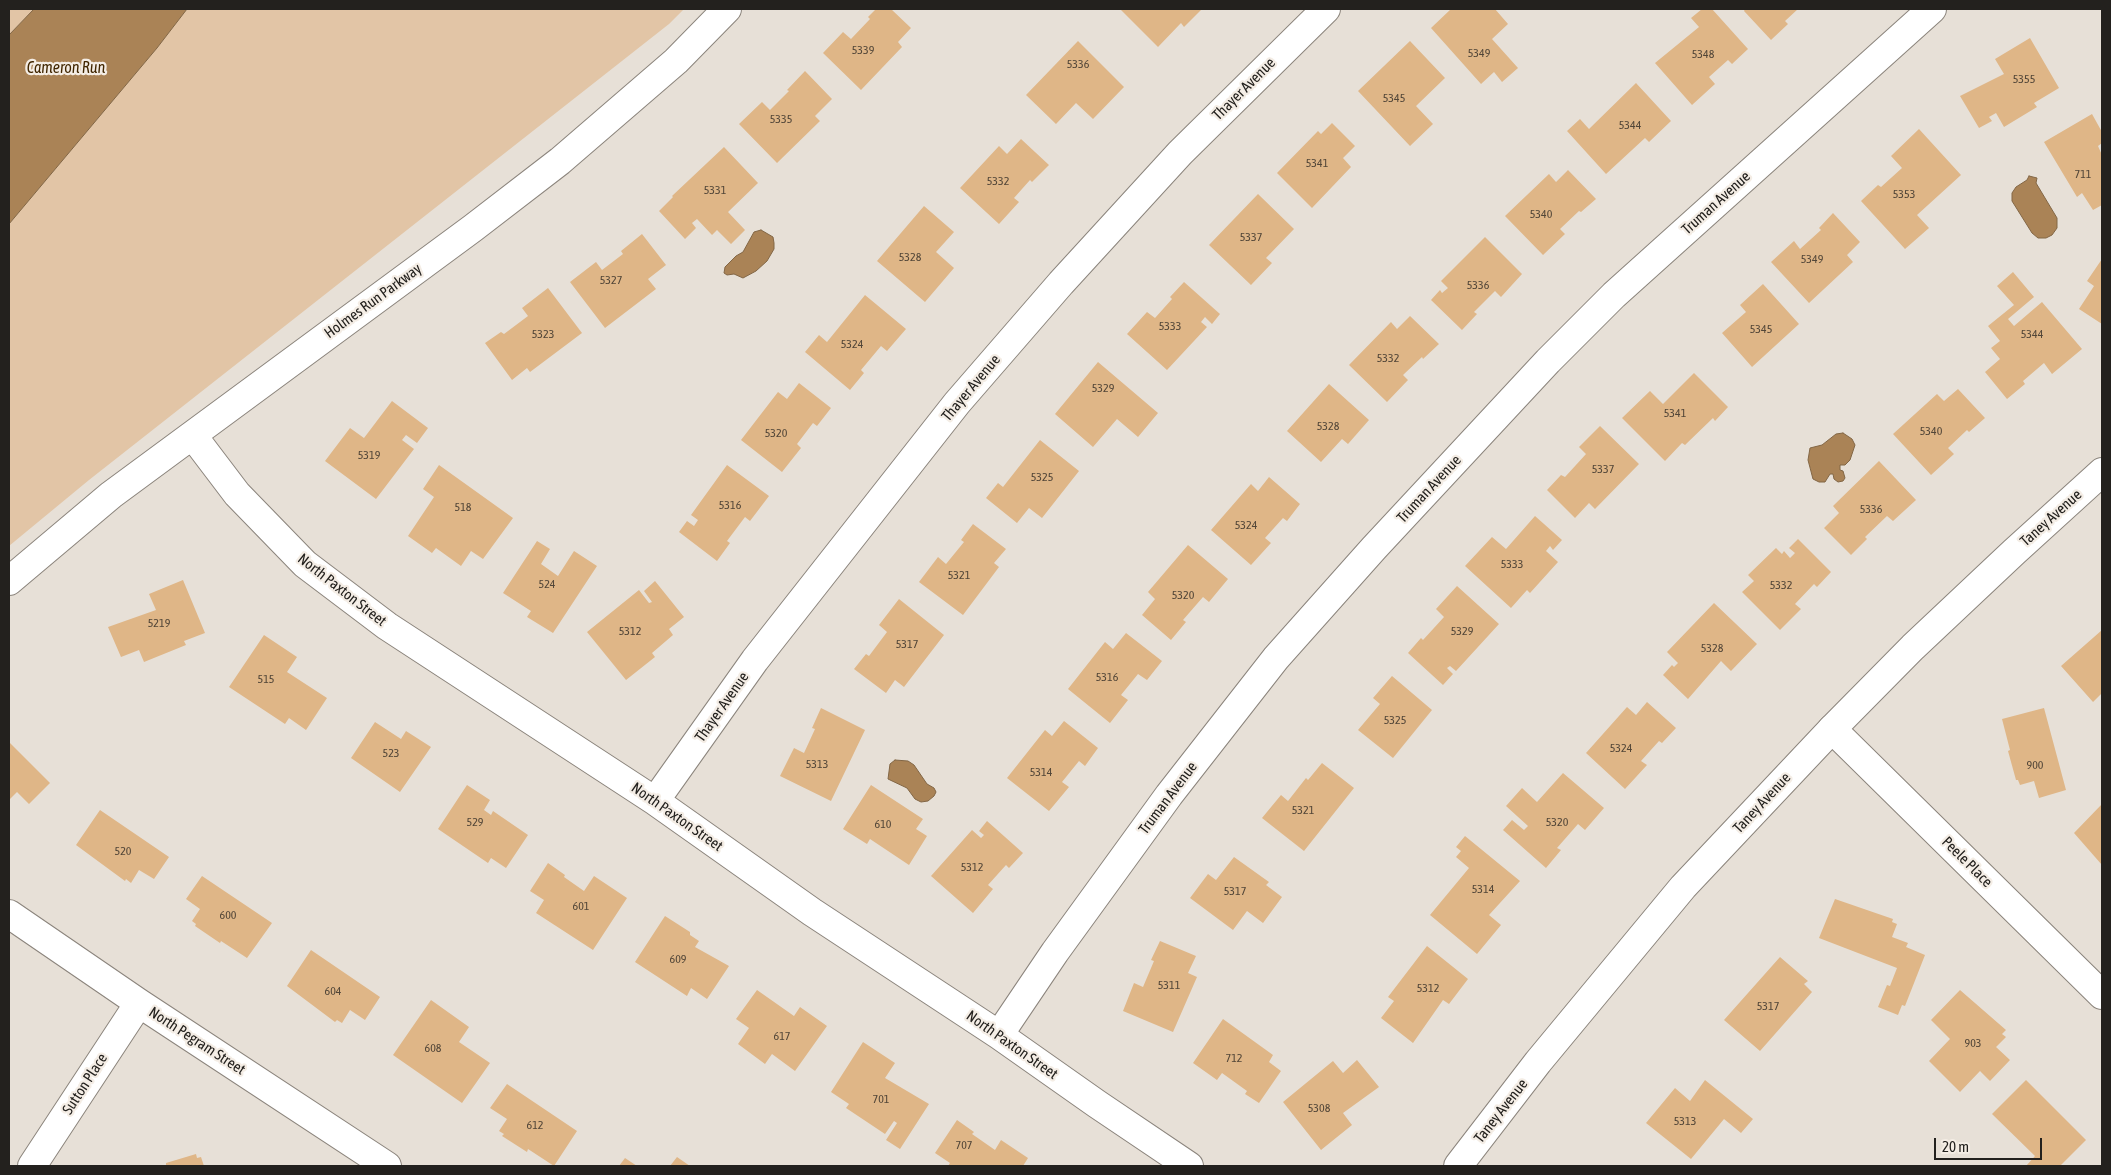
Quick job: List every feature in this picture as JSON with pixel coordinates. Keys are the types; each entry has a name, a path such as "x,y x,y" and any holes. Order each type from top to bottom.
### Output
{"street":[{"name":"Holmes Run Parkway","path":"9,581 111,496 194,436 560,161 676,61 727,9"},
{"name":"Thayer Avenue","path":"656,801 755,660 849,538 958,403 1061,283 1174,160 1326,9"},
{"name":"Truman Avenue","path":"999,1034 1055,952 1168,795 1276,658 1398,521 1548,361 1614,296 1932,9"},
{"name":"North Paxton Street","path":"194,436 237,494 305,564 387,626 656,801 812,912 999,1034 1097,1104 1190,1166"},
{"name":"Taney Avenue","path":"1458,1166 1538,1062 1683,887 1832,729 1913,647 2102,472"},
{"name":"Peele Place","path":"1832,729 2102,995"},
{"name":"North Pegram Street","path":"9,914 139,1003 387,1166"},
{"name":"Sutton Place","path":"32,1166 139,1003"}],"shaded area":[{"path":"9,9 34,9 9,35"},
{"path":"187,9 684,9 669,24 89,480 9,546 9,224 157,48"}],"water":[{"name":"Cameron Run","path":"34,9 187,9 157,48 9,224 9,35"},
{"path":"2029,176 2037,178 2036,183 2057,218 2057,228 2052,235 2046,238 2038,238 2032,233 2012,201 2012,193 2016,187 2027,180"},
{"path":"761,230 773,237 774,249 767,261 756,271 743,278 734,274 727,275 724,273 725,267 743,252 754,232"},
{"path":"1843,433 1852,439 1855,445 1850,460 1845,465 1840,465 1840,470 1843,471 1845,478 1843,481 1838,482 1834,479 1833,474 1830,474 1825,482 1813,479 1808,460 1810,448 1822,445 1836,434"},
{"path":"895,760 908,761 914,765 927,784 934,788 936,792 934,796 928,801 921,802 915,799 907,788 888,779 890,764"}],"building":[{"path":"876,9 891,9 911,28 898,42 902,47 861,90 823,53 843,32 851,39 870,19 868,17"},
{"path":"1120,9 1202,9 1184,27 1181,23 1158,47"},
{"path":"1451,9 1495,9 1508,24 1492,39 1518,68 1502,82 1494,72 1481,84 1431,28"},
{"path":"1702,9 1712,9 1748,49 1732,64 1728,60 1709,77 1715,84 1692,105 1655,63 1699,27 1691,18"},
{"path":"1745,9 1798,9 1785,21 1788,24 1771,40 1744,11"},
{"path":"2030,38 2059,88 2034,103 2037,107 2004,127 1996,113 1989,117 1992,121 1979,128 1960,96 2004,74 1995,59"},
{"path":"1078,41 1124,87 1093,119 1076,103 1056,124 1026,95"},
{"path":"1410,41 1445,78 1416,106 1433,124 1410,146 1358,91"},
{"path":"805,71 832,99 815,116 820,121 777,163 739,124 762,102 770,110"},
{"path":"1636,83 1671,121 1649,142 1645,138 1606,174 1567,131 1580,119 1589,129"},
{"path":"2092,114 2102,132 2102,143 2098,146 2102,155 2102,205 2093,210 2082,193 2077,197 2044,142"},
{"path":"1332,123 1355,146 1343,158 1351,167 1312,208 1277,173 1318,131 1321,134"},
{"path":"1919,129 1961,175 1917,215 1929,228 1905,249 1861,201 1878,185 1881,187 1902,168 1891,156"},
{"path":"1021,139 1049,165 1032,182 1030,180 1014,198 1019,202 999,224 960,188 999,146 1007,154"},
{"path":"724,147 758,183 728,212 745,230 731,244 717,230 712,235 697,219 692,223 696,228 685,239 659,211 672,196"},
{"path":"1568,170 1596,199 1581,212 1579,211 1560,229 1565,234 1543,255 1505,216 1549,174 1556,182"},
{"path":"1258,194 1294,229 1266,258 1272,263 1251,285 1209,245"},
{"path":"924,206 954,232 936,252 954,268 925,302 877,261"},
{"path":"1833,213 1860,242 1847,255 1853,262 1809,303 1771,262 1794,241 1800,249 1821,230 1819,228"},
{"path":"642,234 666,265 648,279 656,289 605,328 570,282 596,262 602,270 623,254 621,251"},
{"path":"1485,237 1522,274 1501,297 1495,291 1474,312 1477,314 1462,330 1431,300 1440,290 1442,293 1448,288 1441,281"},
{"path":"2102,259 2102,324 2079,309 2094,286 2087,281"},
{"path":"2013,272 2034,297 2008,319 2014,326 2042,302 2082,349 2052,374 2044,363 2023,381 2025,384 2007,399 1985,372 2000,359 1991,348 2000,341 1988,326 2014,305 1997,286"},
{"path":"1184,282 1220,314 1212,324 1205,317 1201,322 1207,327 1167,370 1127,334 1147,312 1155,318"},
{"path":"1763,284 1799,324 1752,367 1722,333 1746,312 1740,305"},
{"path":"548,288 582,333 530,372 527,368 512,380 485,343 501,332 504,334 528,316 522,308"},
{"path":"865,295 906,329 887,351 881,346 861,370 864,373 850,390 805,352 819,335 827,342"},
{"path":"1410,316 1439,344 1403,375 1408,380 1387,402 1349,365 1391,322 1397,329"},
{"path":"1098,362 1158,413 1138,437 1117,419 1093,447 1055,414"},
{"path":"1694,373 1728,407 1715,421 1713,418 1685,445 1682,443 1665,461 1622,418 1650,391 1663,404"},
{"path":"799,383 831,408 817,426 813,423 797,444 801,448 782,472 741,440 778,392 787,399"},
{"path":"1329,384 1369,420 1348,444 1342,439 1321,462 1287,431"},
{"path":"1958,389 1985,418 1969,432 1967,430 1948,448 1954,454 1931,475 1893,434 1937,394 1944,401"},
{"path":"392,401 428,428 417,443 406,435 402,440 414,449 376,499 325,461 350,428 364,438"},
{"path":"1600,426 1639,464 1595,509 1589,503 1575,518 1547,490 1561,475 1565,477 1586,454 1579,447"},
{"path":"1040,440 1079,471 1042,518 1029,508 1017,523 986,498 998,483 1003,487"},
{"path":"1879,461 1916,500 1893,521 1887,516 1865,537 1867,539 1851,555 1824,528 1839,513 1833,506"},
{"path":"439,465 513,518 483,559 471,551 461,566 436,548 432,553 408,536 434,497 423,489"},
{"path":"727,465 769,496 750,521 745,517 727,541 730,543 717,561 679,532 687,521 694,526 698,520 691,515"},
{"path":"1269,477 1300,504 1287,521 1283,518 1265,538 1271,543 1251,565 1211,530 1251,484 1258,491"},
{"path":"1535,516 1562,540 1553,550 1550,546 1546,551 1558,562 1530,593 1527,590 1511,608 1465,566 1492,537 1506,549"},
{"path":"973,524 1006,549 994,563 999,567 963,615 919,582 938,557 946,564 964,542 961,540"},
{"path":"1798,539 1831,572 1817,587 1814,584 1795,604 1801,609 1780,630 1742,592 1754,581 1748,575 1776,548 1782,554 1784,551 1790,558 1795,553 1789,548"},
{"path":"537,541 550,549 541,564 558,576 574,551 597,566 553,633 527,617 531,611 503,593"},
{"path":"1188,545 1228,579 1209,602 1203,597 1183,620 1186,622 1171,640 1142,615 1155,599 1148,592"},
{"path":"183,580 205,633 184,641 186,645 144,662 139,650 121,657 108,627 156,610 149,594"},
{"path":"655,581 684,617 669,629 673,635 652,653 655,657 626,680 587,632 639,590 649,603 652,602 644,591"},
{"path":"1457,586 1499,624 1456,671 1450,666 1447,668 1453,674 1443,685 1408,653 1444,617 1436,609"},
{"path":"899,599 944,635 904,687 895,680 886,693 854,669 866,654 869,656 887,632 879,625"},
{"path":"1714,603 1757,644 1731,671 1721,661 1688,699 1663,675 1672,665 1674,667 1678,663 1667,652"},
{"path":"2102,630 2102,693 2093,702 2061,666"},
{"path":"1126,633 1162,661 1147,680 1138,674 1121,695 1128,700 1110,723 1068,689 1105,642 1113,649"},
{"path":"264,635 297,657 287,672 327,698 306,730 289,718 285,724 229,687"},
{"path":"1392,676 1432,710 1393,758 1358,730 1380,704 1373,698"},
{"path":"1647,702 1676,728 1662,743 1659,741 1641,761 1647,765 1625,789 1586,753 1627,707 1636,715"},
{"path":"821,708 865,730 831,801 780,776 794,748 804,753 815,729 812,728"},
{"path":"2044,708 2066,790 2039,798 2034,781 2020,785 2018,780 2016,780 2002,719"},
{"path":"1064,721 1098,748 1085,766 1079,761 1062,782 1069,787 1049,811 1007,778 1045,730 1052,736"},
{"path":"375,722 401,739 406,731 431,747 400,792 351,758"},
{"path":"9,742 50,783 29,804 17,792 9,800"},
{"path":"1322,763 1354,788 1304,851 1262,818 1281,795 1288,801 1306,778 1308,780"},
{"path":"1563,773 1604,808 1585,830 1578,824 1557,848 1561,850 1546,868 1503,830 1512,820 1524,830 1528,826 1506,806 1522,788 1537,802"},
{"path":"467,785 490,800 484,810 491,815 493,811 528,835 506,868 491,858 488,863 438,829"},
{"path":"871,785 923,819 916,829 927,836 909,865 870,839 867,844 843,829"},
{"path":"2102,804 2102,865 2074,833"},
{"path":"100,810 169,857 154,879 139,870 131,883 126,879 125,881 76,845"},
{"path":"987,821 1023,853 1009,868 1006,865 988,885 993,889 973,913 931,876 972,830 981,838 984,835 979,831"},
{"path":"1465,836 1520,881 1489,915 1501,925 1477,954 1430,915 1469,868 1456,857 1461,851 1456,847"},
{"path":"1234,857 1269,882 1266,885 1282,897 1263,923 1247,911 1233,930 1190,898 1208,874 1216,880"},
{"path":"548,863 584,891 594,876 627,898 593,950 536,913 544,900 530,891"},
{"path":"202,876 272,923 247,958 221,941 220,943 195,926 196,924 192,921 200,909 186,899"},
{"path":"1835,899 1893,919 1892,922 1897,924 1892,937 1908,943 1906,947 1925,955 1905,1006 1902,1005 1898,1015 1878,1007 1887,985 1890,986 1897,968 1819,938"},
{"path":"665,916 690,932 690,935 699,941 695,947 729,966 707,999 691,988 687,996 635,962"},
{"path":"1160,941 1196,956 1188,973 1197,977 1173,1032 1123,1011 1134,983 1143,987 1154,961 1151,960"},
{"path":"1427,946 1468,979 1449,1004 1443,1000 1413,1043 1381,1018 1394,1001 1388,997"},
{"path":"311,950 380,997 365,1020 350,1010 342,1023 337,1020 335,1022 287,986"},
{"path":"1780,957 1808,981 1804,984 1812,992 1760,1051 1724,1020"},
{"path":"757,990 794,1016 800,1007 827,1026 795,1071 772,1054 765,1064 738,1044 749,1028 736,1019"},
{"path":"1960,990 2006,1030 2002,1034 2006,1037 1996,1047 2010,1060 1990,1081 1980,1071 1960,1092 1929,1061 1950,1039 1931,1020"},
{"path":"431,1000 469,1027 459,1042 490,1063 462,1103 393,1055"},
{"path":"1223,1019 1273,1055 1269,1062 1281,1071 1259,1103 1245,1094 1247,1091 1222,1073 1217,1080 1193,1063"},
{"path":"863,1042 895,1063 885,1078 929,1104 900,1149 886,1140 897,1123 894,1121 885,1134 846,1108 849,1104 831,1092"},
{"path":"1357,1060 1379,1087 1343,1113 1352,1125 1321,1150 1283,1102 1333,1061 1343,1073"},
{"path":"1705,1080 1753,1119 1741,1133 1724,1119 1691,1159 1646,1123 1675,1088 1690,1101"},
{"path":"2026,1080 2086,1140 2060,1166 2026,1166 2035,1156 1992,1114"},
{"path":"507,1084 577,1131 554,1166 528,1149 527,1152 502,1136 504,1134 499,1131 507,1119 490,1108"},
{"path":"957,1120 974,1132 972,1134 995,1150 1001,1140 1028,1158 1023,1166 948,1166 950,1163 935,1153"},
{"path":"196,1154 197,1158 201,1157 204,1166 166,1166 166,1163"},
{"path":"677,1157 690,1166 670,1166"},
{"path":"625,1158 637,1166 619,1166"}]}
